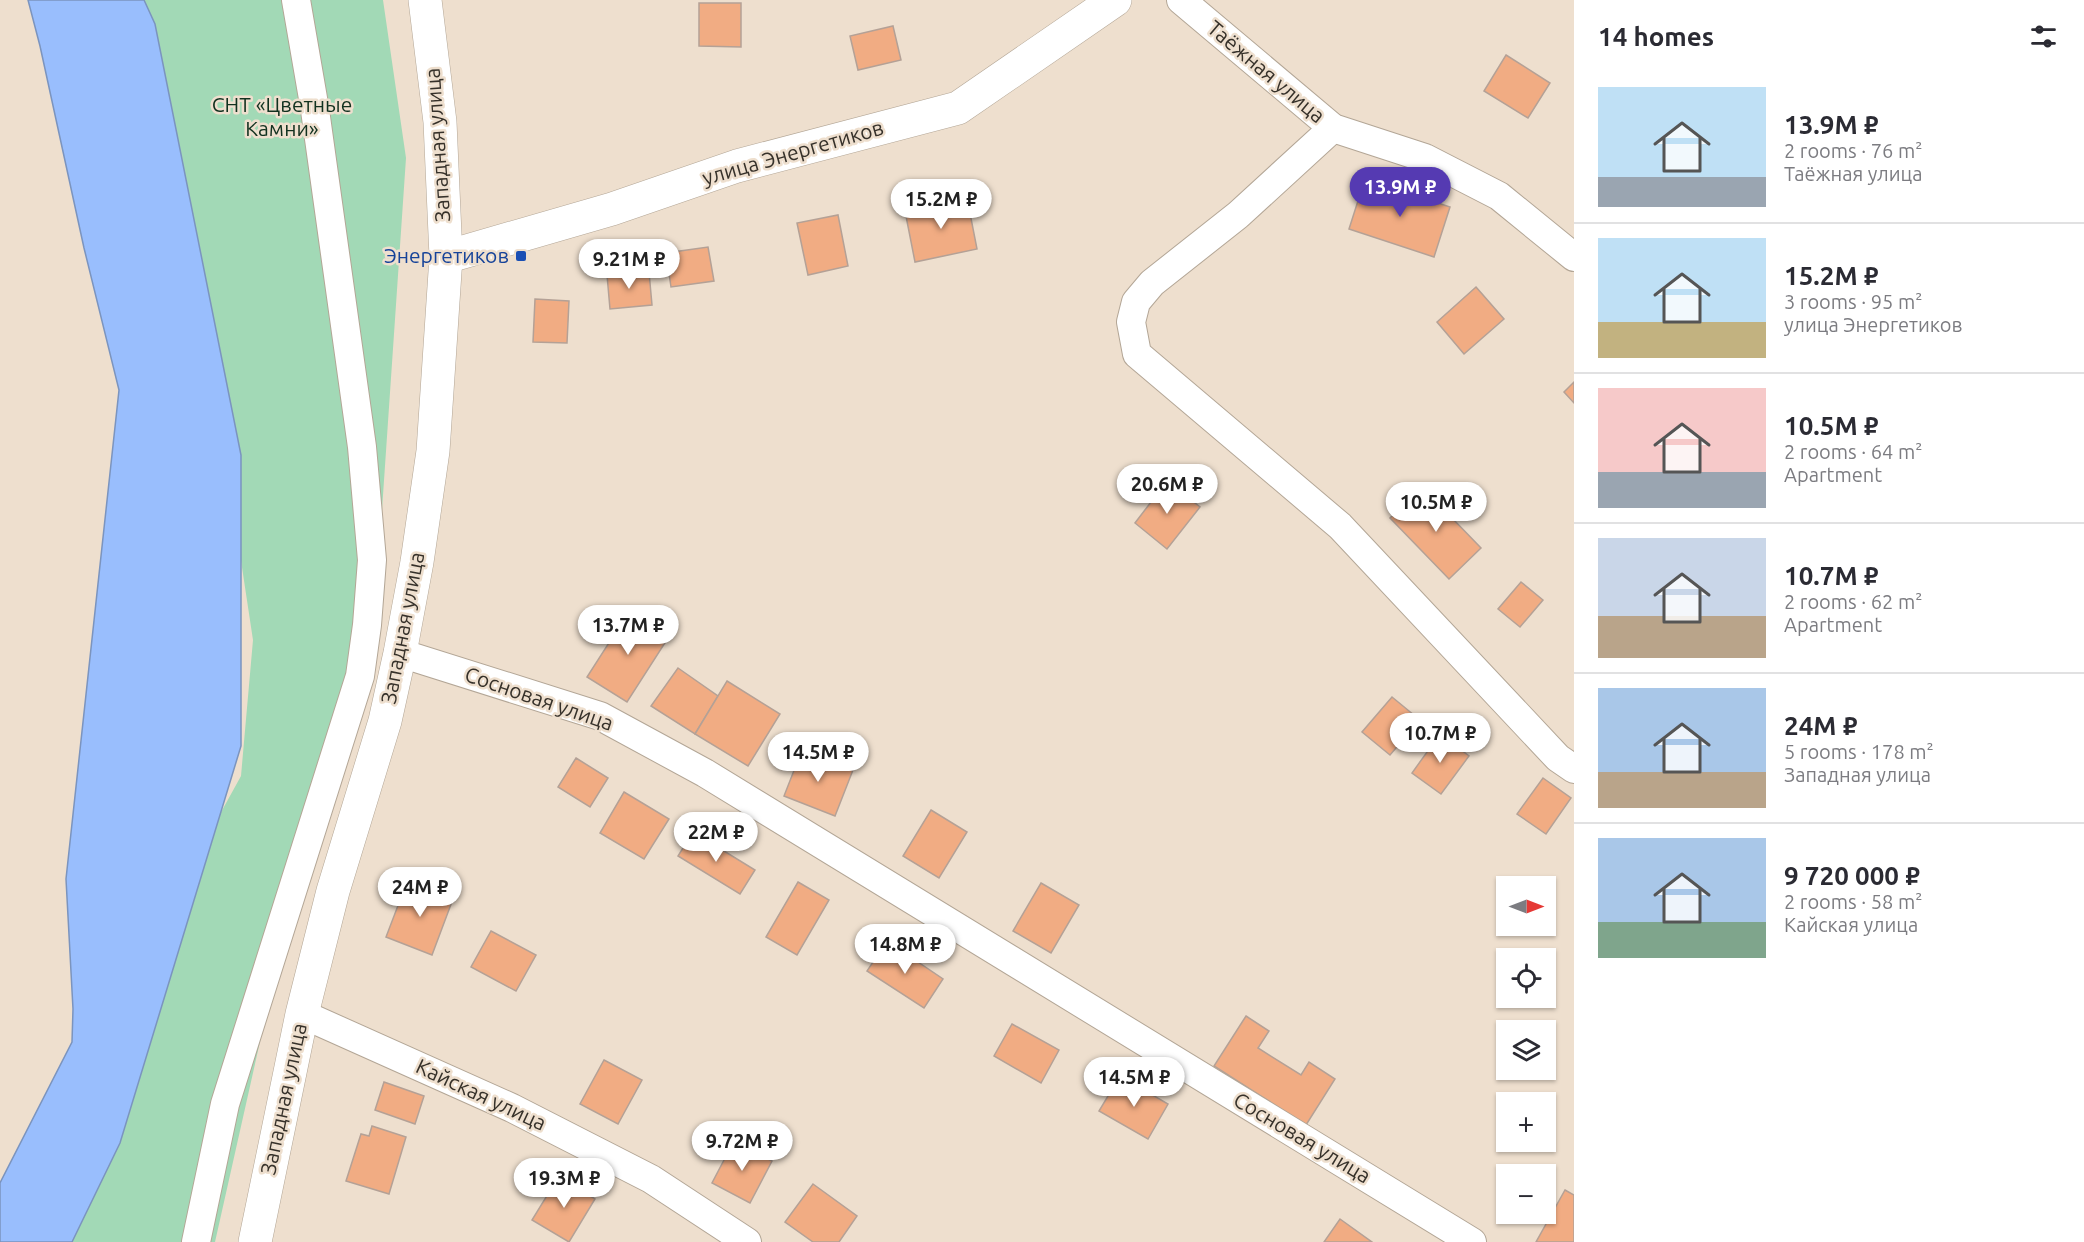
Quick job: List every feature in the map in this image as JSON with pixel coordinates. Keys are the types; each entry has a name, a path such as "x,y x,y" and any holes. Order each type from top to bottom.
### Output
{"main road":[{"name":"Западная улица","path":"255,1242 302,1014 333,891 385,721 417,562 433,451 446,257 440,122 425,0"},
{"name":"улица Энергетиков","path":"446,257 612,209 737,166 958,108 1115,0"}],"street":[{"path":"196,1242 225,1104 360,676 367,625 372,560 362,447 315,110 296,0"},
{"name":"Таёжная улица","path":"1180,0 1334,128 1425,158 1499,196 1574,257"},
{"path":"1334,128 1238,215 1152,283 1136,302 1131,322 1137,354 1340,526 1558,758 1574,769"},
{"name":"Сосновая улица","path":"400,653 600,716 705,773 1472,1242"},
{"name":"Кайская улица","path":"302,1014 512,1108 651,1179 747,1242"}],"green space":[{"name":"СНТ «Цветные Камни»","path":"136,0 383,0 406,158 374,627 279,957 215,1242 36,1242 204,843 241,776 253,640 197,270"}],"water":[{"path":"28,0 144,0 155,24 241,455 241,746 120,1143 72,1242 0,1242 0,1183 72,1042 73,1009 66,879 119,390 84,248"}],"building":[{"path":"699,3 741,3 741,47 699,46"},
{"path":"893,26 901,60 858,70 850,36"},
{"path":"1506,55 1550,83 1528,118 1484,91"},
{"path":"1365,179 1450,207 1434,257 1349,229"},
{"path":"967,198 977,249 915,262 905,211"},
{"path":"838,215 848,266 808,275 797,223"},
{"path":"708,247 714,281 671,287 666,253"},
{"path":"649,272 652,305 610,309 607,275"},
{"path":"1476,287 1504,319 1464,354 1437,322"},
{"path":"535,299 569,301 567,343 533,342"},
{"path":"1574,382 1574,403 1564,392"},
{"path":"1167,481 1200,507 1167,549 1135,523"},
{"path":"1422,487 1481,548 1449,579 1390,518"},
{"path":"1521,582 1543,600 1520,627 1498,609"},
{"path":"630,610 670,635 627,702 587,677"},
{"path":"678,668 718,696 695,734 651,706"},
{"path":"727,681 780,714 748,766 695,734"},
{"path":"1392,697 1420,720 1390,755 1362,732"},
{"path":"1440,734 1469,756 1441,794 1412,773"},
{"path":"802,750 853,770 835,816 784,796"},
{"path":"576,758 608,778 590,807 558,787"},
{"path":"1543,778 1571,798 1546,834 1517,814"},
{"path":"624,792 669,819 644,859 600,833"},
{"path":"931,810 967,832 939,878 903,856"},
{"path":"693,832 755,870 740,894 678,856"},
{"path":"407,882 453,899 432,955 386,937"},
{"path":"798,882 829,900 797,955 766,937"},
{"path":"1041,883 1079,905 1051,953 1013,931"},
{"path":"491,931 536,955 516,991 471,967"},
{"path":"887,941 943,979 924,1008 867,971"},
{"path":"1246,1016 1269,1031 1258,1048 1301,1075 1309,1062 1335,1079 1306,1125 1214,1066"},
{"path":"1012,1024 1059,1050 1041,1083 994,1056"},
{"path":"604,1060 642,1080 618,1124 580,1104"},
{"path":"1120,1076 1168,1104 1148,1139 1099,1111"},
{"path":"384,1082 424,1096 415,1124 375,1110"},
{"path":"372,1126 406,1137 389,1194 346,1181 361,1134 369,1136"},
{"path":"734,1141 772,1161 750,1203 712,1183"},
{"path":"559,1176 595,1199 569,1242 532,1220"},
{"path":"813,1184 857,1216 839,1242 813,1242 785,1222"},
{"path":"1565,1190 1574,1195 1574,1242 1536,1242 1546,1224 1556,1224 1556,1206"},
{"path":"1340,1219 1372,1242 1324,1242"}],"place":[{"name":"Энергетиков","path":"521,256"}]}
